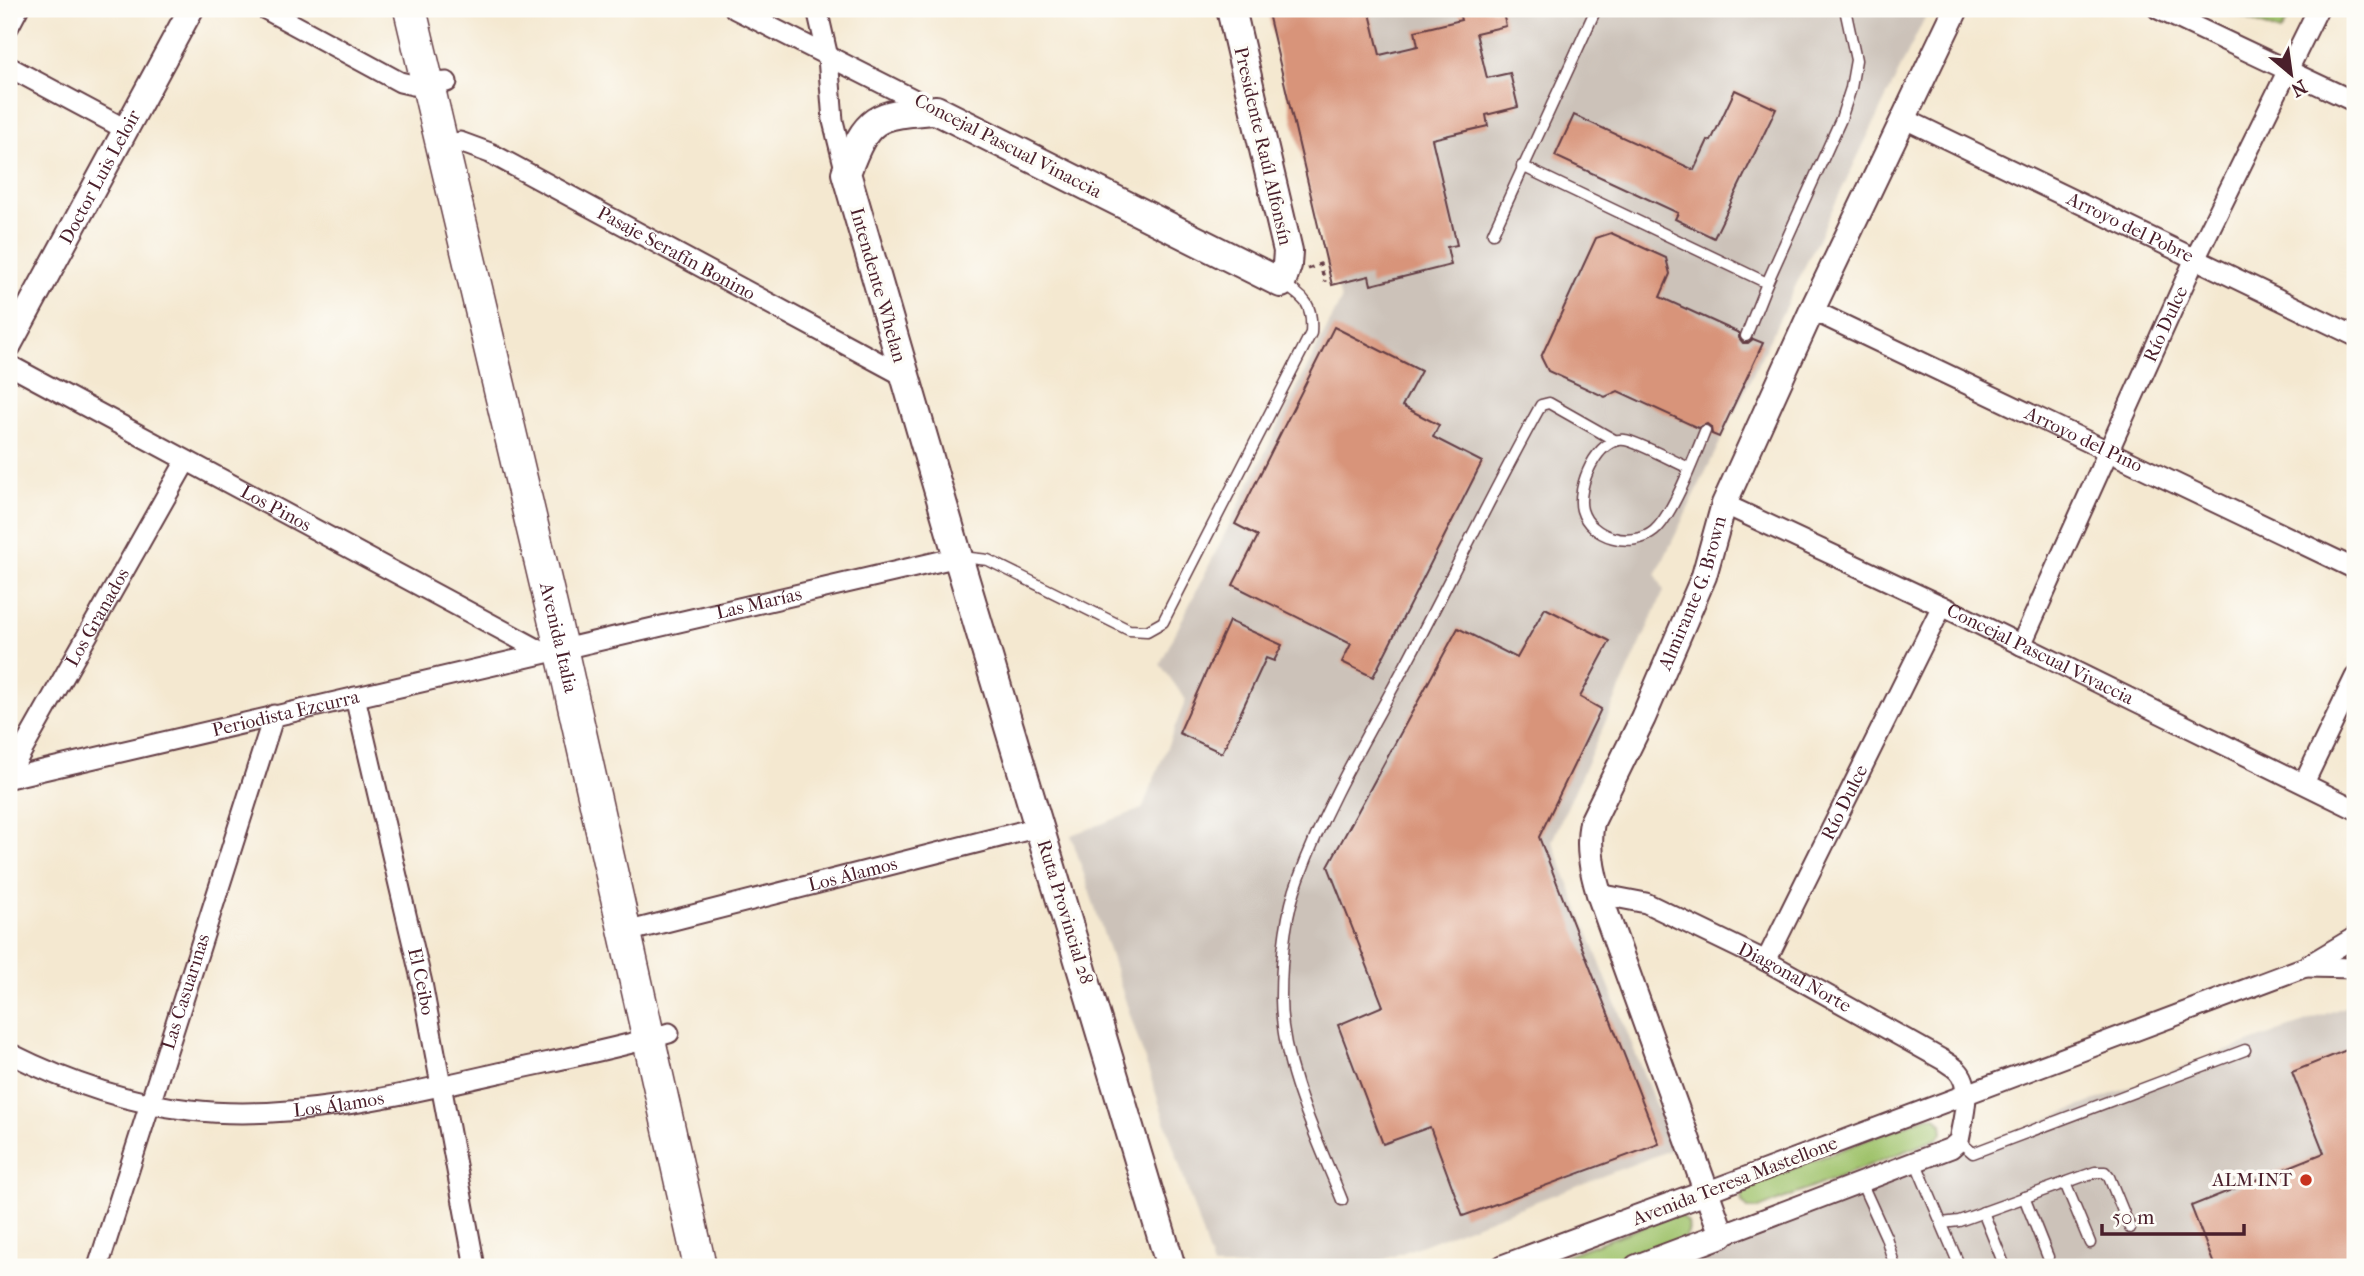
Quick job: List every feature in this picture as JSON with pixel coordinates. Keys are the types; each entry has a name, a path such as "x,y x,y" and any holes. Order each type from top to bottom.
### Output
{"main road":[{"name":"Avenida Italia","path":"410,9 437,83 561,648 720,1267"},
{"name":"Avenida Italia","path":"431,9 437,83"},
{"name":"Presidente Raúl Alfonsín","path":"1231,9 1288,251 1281,283"},
{"name":"Concejal Pascual Vinaccia","path":"936,110 1281,283"},
{"path":"846,173 859,139 870,125 885,116 936,110"},
{"name":"Intendente Whelan","path":"846,173 958,557"},
{"name":"Ruta Provincial 28","path":"958,557 1171,1267"},
{"name":"Avenida Italia","path":"660,1036 700,1267"}],"street":[{"path":"9,26 18,9"},
{"name":"Doctor Luis Leloir","path":"9,345 191,9"},
{"path":"265,9 400,82 413,85 437,83"},
{"name":"Concejal Pascual Vinaccia","path":"735,9 936,110"},
{"name":"Intendente Whelan","path":"817,9 828,57 833,121 846,173"},
{"name":"Almirante G. Brown","path":"1722,1235 1599,894 1590,855 1589,836 1592,822 1643,718 1704,576 1724,505 1812,310 1956,9"},
{"path":"2158,9 2355,102"},
{"name":"Río Dulce","path":"2021,645 2195,259 2318,9"},
{"path":"9,67 127,130"},
{"name":"Arroyo del Pobre","path":"1905,119 2355,336"},
{"name":"Pasaje Serafín Bonino","path":"452,144 490,153 906,377"},
{"name":"Arroyo del Pino","path":"1812,310 2355,569"},
{"name":"Los Pinos","path":"9,365 186,461 561,648"},
{"name":"Los Granados","path":"9,776 186,461"},
{"name":"Concejal Pascual Vivaccia","path":"1724,505 1941,606 2355,809"},
{"name":"Las Marías","path":"561,648 958,557"},
{"name":"Río Dulce","path":"1766,961 1941,606"},
{"name":"Periodista Ezcurra","path":"9,776 561,648"},
{"path":"2304,783 2355,677"},
{"name":"El Ceibo","path":"355,697 422,983 475,1267"},
{"name":"Las Casuarinas","path":"98,1267 274,715"},
{"name":"Los Álamos","path":"635,931 1039,827"},
{"name":"Diagonal Norte","path":"1599,894 1646,903 1766,961 1959,1071 1966,1094"},
{"name":"Avenida Teresa Mastellone","path":"1504,1267 2305,967 2355,937"},
{"name":"Avenida Teresa Mastellone","path":"2305,967 2355,968"},
{"name":"Los Álamos","path":"9,1053 78,1082 151,1104 228,1112 279,1110 360,1101 441,1086 660,1036"},
{"path":"1637,1267 1951,1148 1959,1141 1966,1094"}],"lane":[{"path":"1493,233 1596,9"},
{"path":"1746,336 1841,119 1851,89 1856,60 1845,9"},
{"path":"1522,166 1767,283"},
{"path":"958,557 988,560 1129,629 1147,631 1163,622 1311,333 1312,314 1301,296 1281,283"},
{"path":"1342,1200 1311,1125 1285,1045 1281,999 1286,927 1298,879 1344,776 1408,660 1541,405 1549,403 1616,441"},
{"path":"1689,468 1624,439 1609,443 1598,453 1584,479 1582,510 1591,524 1606,536 1617,540 1633,539 1653,531 1668,512 1689,468 1705,431"},
{"path":"1959,1141 1973,1153 2245,1050"},
{"path":"1915,1161 1959,1267"},
{"path":"1942,1223 1959,1220 2095,1172 2105,1172 2130,1228"},
{"path":"1861,1182 1886,1237 1895,1267"},
{"path":"2065,1183 2090,1243"},
{"path":"2024,1197 2048,1257"},
{"path":"1983,1212 2005,1267"}],"path":[{"path":"1320,264 1325,282"}],"shaded area":[{"path":"1272,9 1929,9 1656,575 1664,591 1552,841 1673,1149 1365,1267 1213,1267 1071,835 1142,809 1186,700 1160,664 1341,300"},
{"path":"2355,1003 2355,1267 1663,1267 2112,1094"}],"green space":[{"path":"2222,9 2294,9 2280,32"},
{"path":"1928,1116 1936,1117 1942,1124 1943,1132 1937,1139 1757,1209 1748,1209 1742,1202 1741,1193 1748,1186"},
{"path":"1678,1214 1688,1223 1688,1232 1684,1238 1612,1267 1534,1267"}],"building":[{"path":"1267,9 1369,9 1380,55 1418,46 1415,31 1461,20 1458,9 1502,9 1506,26 1476,33 1487,78 1510,73 1518,107 1486,115 1488,126 1432,139 1457,245 1447,247 1451,265 1371,285 1369,276 1332,285"},
{"path":"1735,90 1776,109 1714,238 1675,219 1678,213 1555,156 1574,115 1694,170"},
{"path":"1611,233 1666,258 1670,274 1660,297 1739,333 1743,343 1753,339 1763,343 1719,437 1712,434 1711,427 1707,424 1698,428 1618,391 1605,397 1548,371 1541,357 1596,238"},
{"path":"1334,327 1421,371 1402,406 1439,425 1433,437 1482,462 1373,677 1342,662 1351,644 1233,585 1258,536 1235,524"},
{"path":"1545,608 1610,641 1580,697 1601,709 1539,837 1659,1144 1463,1216 1430,1127 1383,1144 1338,1025 1383,1006 1328,866 1458,628 1517,658"},
{"path":"1229,621 1282,645 1274,661 1266,658 1222,753 1179,733"},
{"name":"ALM INT","path":"2349,1049 2355,1065 2355,1267 2215,1267 2191,1206 2324,1153 2292,1072"}],"place":[{"name":"ALM INT","path":"2306,1180"}]}
